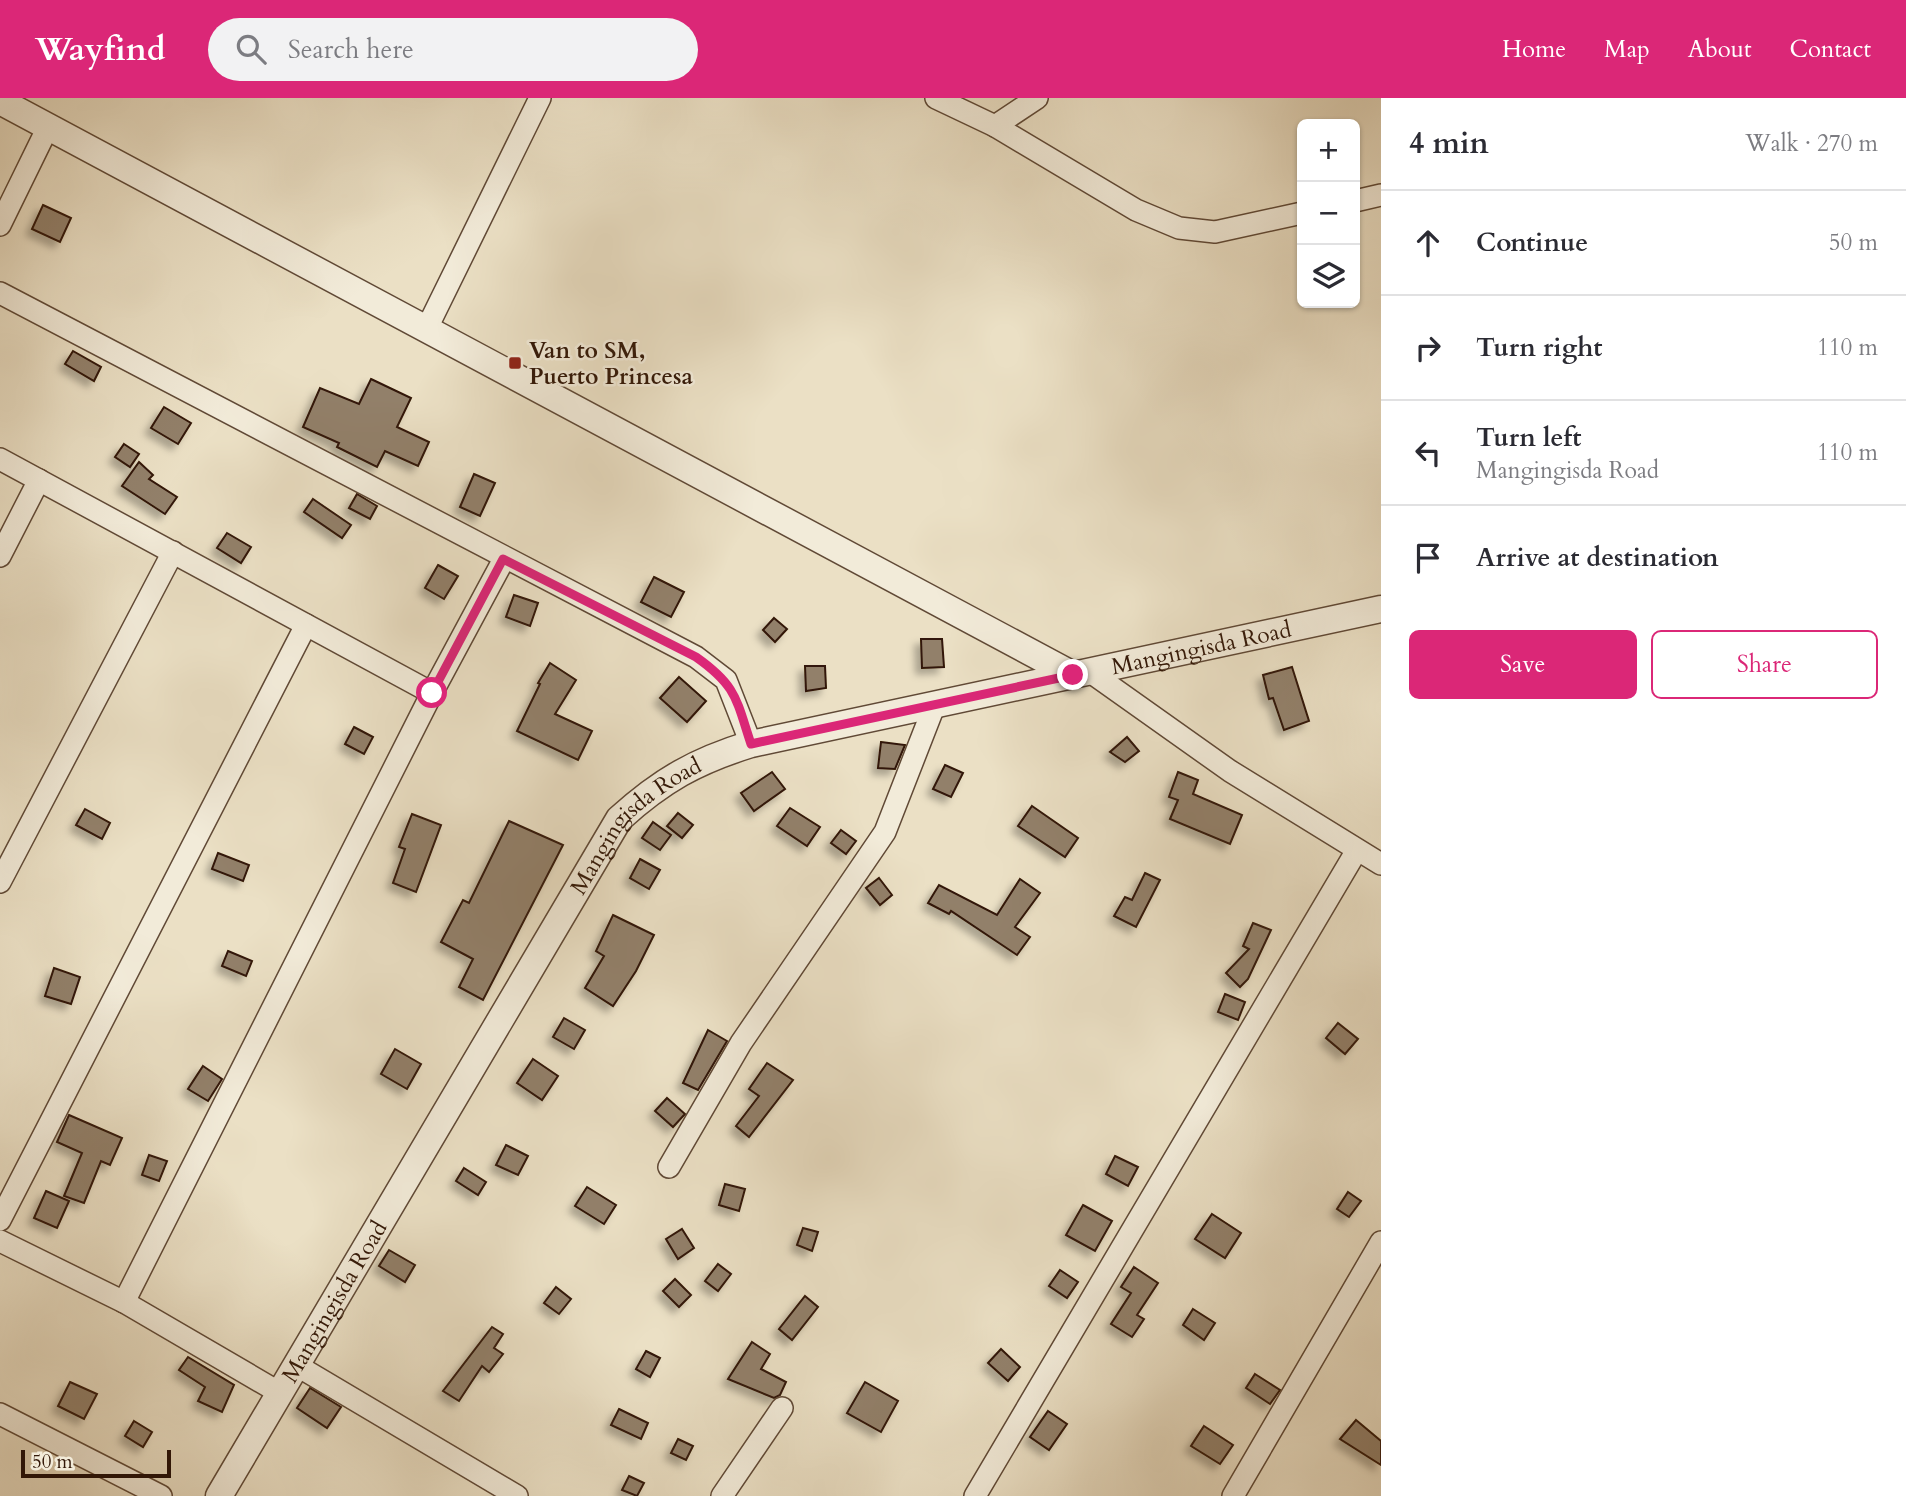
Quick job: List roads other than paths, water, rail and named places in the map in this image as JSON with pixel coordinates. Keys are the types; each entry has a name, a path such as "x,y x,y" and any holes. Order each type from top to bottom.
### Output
{"street":[{"path":"426,330 540,98"},
{"path":"936,98 995,126 1136,210 1179,228 1201,232 1227,230 1297,214"},
{"path":"995,126 1037,98"},
{"path":"0,101 47,129 426,330 1081,673 1230,771 1381,864"},
{"path":"0,225 47,129"},
{"path":"1360,200 1381,195"},
{"path":"0,293 503,559 696,657 719,673 734,695 751,744"},
{"path":"0,459 432,693"},
{"path":"0,556 39,480"},
{"path":"0,883 173,552"},
{"path":"124,1302 432,693 503,559"},
{"name":"Mangingisda Road","path":"219,1496 619,819 651,790 687,767 751,744 1381,609"},
{"path":"0,1220 306,625"},
{"path":"669,1167 741,1043 885,832 935,704"},
{"path":"975,1496 1357,850"},
{"path":"0,1241 124,1302 280,1393"},
{"path":"1233,1496 1381,1242"},
{"path":"296,1365 517,1496"},
{"path":"722,1496 782,1408"},
{"path":"0,1414 161,1496"}],"place":[{"name":"Van to SM, Puerto Princesa","path":"515,363"}]}
